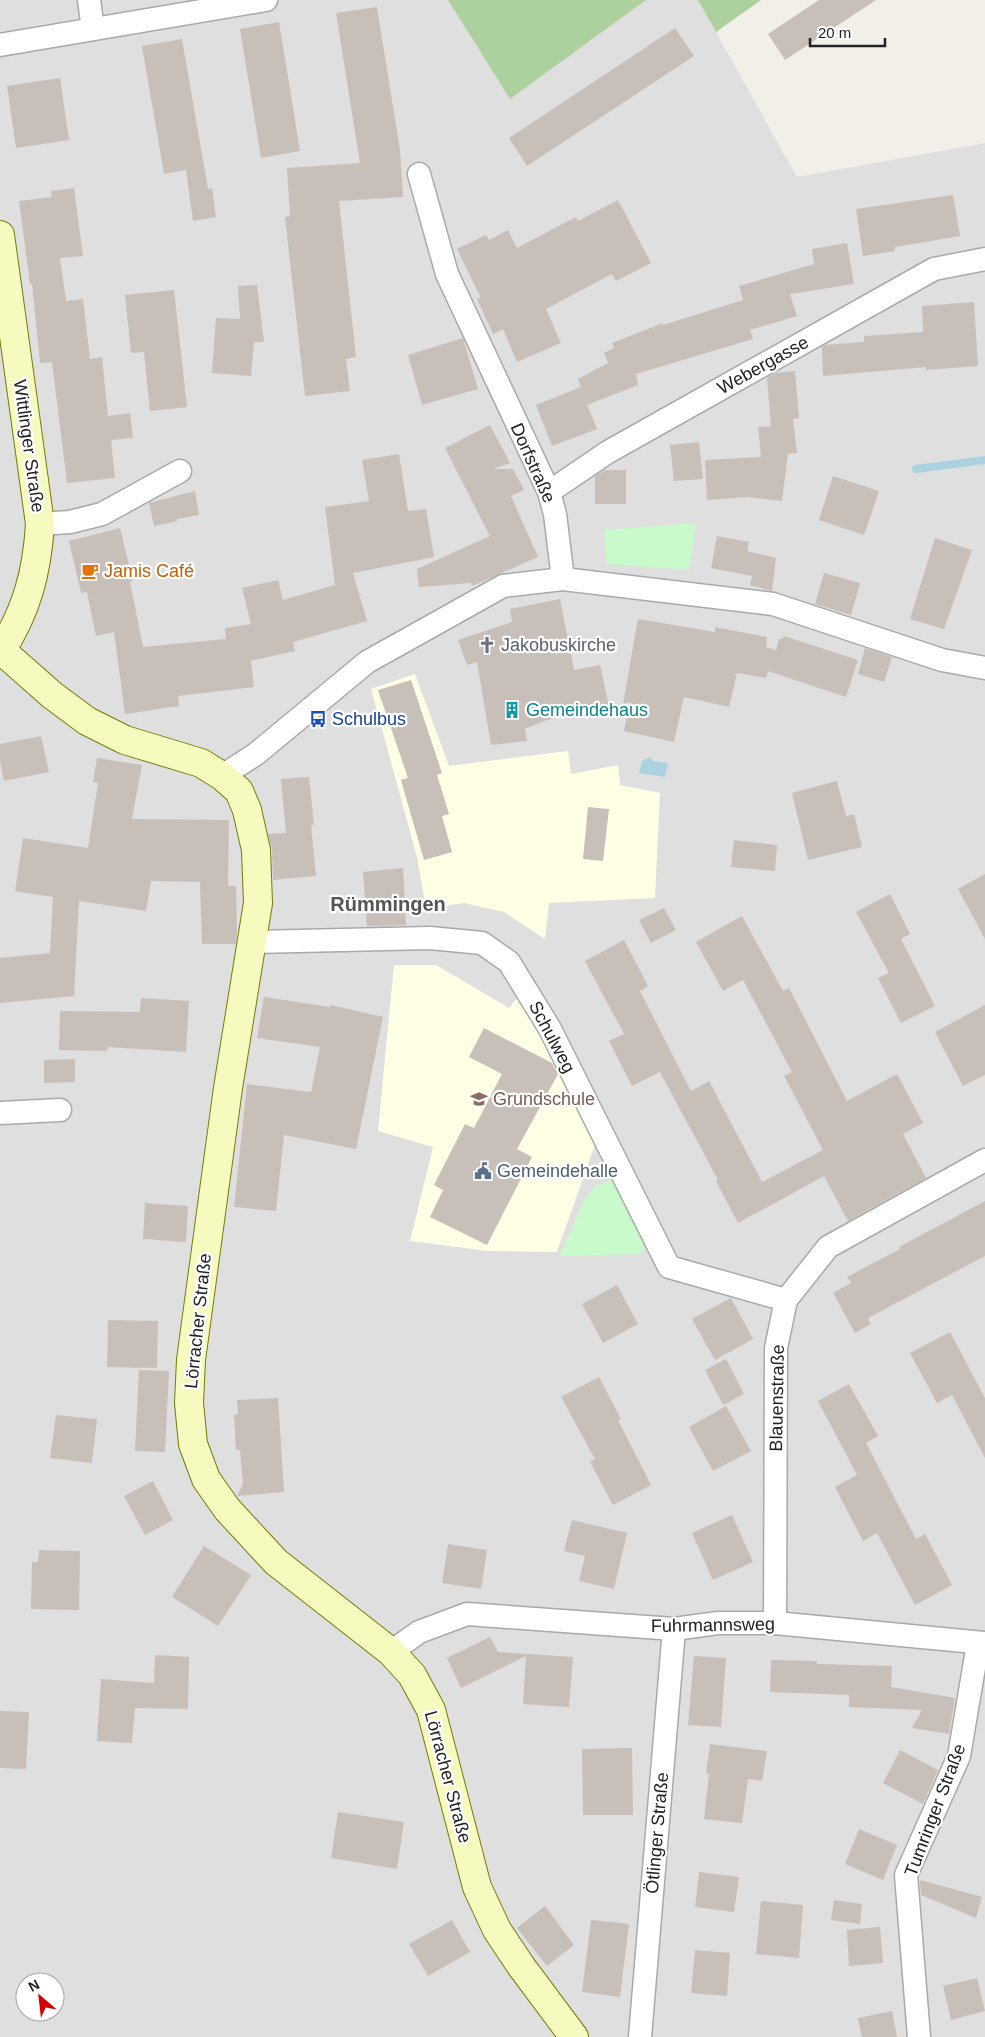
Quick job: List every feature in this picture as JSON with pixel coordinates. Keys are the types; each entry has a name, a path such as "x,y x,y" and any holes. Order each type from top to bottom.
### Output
{"street":[{"path":"89,0 93,29"},
{"path":"0,45 266,0"},
{"name":"Dorfstraße","path":"419,174 447,274 549,492 555,514 563,579"},
{"name":"Wittlinger Straße","path":"0,235 40,524 38,554 30,589 1,651"},
{"name":"Webergasse","path":"549,492 608,452 934,269 985,259"},
{"path":"40,524 70,522 102,514 180,472"},
{"path":"222,776 256,754 368,662 503,586 563,579 773,604 942,660 985,668"},
{"name":"Lörracher Straße","path":"1,651 87,722 125,740 201,763 222,776 239,792 248,810 256,850 258,903 227,1097 191,1360 189,1403 193,1444 206,1479 226,1510 270,1555 391,1652 412,1675 431,1710 477,1887 497,1930 520,1966 574,2037"},
{"name":"Schulweg","path":"251,942 430,938 482,943 509,962 550,1029 669,1267 786,1300"},
{"path":"0,1113 60,1110"},
{"name":"Blauenstraße","path":"776,1622 776,1348 786,1300 828,1248 985,1160"},
{"name":"Fuhrmannsweg","path":"391,1652 419,1632 466,1614 674,1629 718,1623 776,1622 982,1644"},
{"name":"Ötlinger Straße","path":"640,2037 674,1629"},
{"name":"Tumringer Straße","path":"919,2037 906,1875 959,1756 982,1644"}],"shaded area":[{"path":"0,0 448,0 510,98 646,0 698,0 797,177 985,143 985,2037 0,2037"},
{"path":"415,674 449,766 568,751 571,774 618,765 620,785 660,793 655,898 549,903 545,939 504,912 464,903 426,908 417,857 371,689"},
{"name":"Grundschule","path":"394,965 436,965 509,1008 519,996 597,1139 557,1252 488,1251 410,1241 433,1147 378,1131"}],"green space":[{"path":"448,0 646,0 510,99"},
{"path":"698,0 761,0 716,32"},
{"path":"696,523 689,570 607,564 604,530"},
{"path":"613,1179 644,1240 642,1254 559,1256 585,1199 595,1187"}],"water":[{"path":"650,757 653,761 668,763 665,777 639,773 642,761"}],"building":[{"path":"819,0 876,0 785,60 768,34"},
{"path":"377,7 400,150 403,197 339,201 356,357 346,359 350,391 305,396 285,217 290,216 287,168 360,163 336,13"},
{"path":"279,22 300,151 261,158 240,29"},
{"path":"675,28 694,56 527,166 509,138"},
{"path":"182,39 208,189 212,188 216,217 193,221 186,170 164,174 142,46"},
{"path":"60,78 69,140 16,148 7,86"},
{"path":"74,188 83,256 60,258 66,301 83,299 90,359 102,357 108,416 130,413 133,438 111,440 115,478 67,483 52,362 40,363 32,284 30,284 19,201 52,197 51,191"},
{"path":"953,195 960,236 895,247 895,251 863,256 856,209"},
{"path":"618,200 651,263 616,281 612,274 546,309 561,343 517,362 503,329 493,334 477,299 481,298 457,249 486,235 489,240 508,230 517,248 576,217 578,221"},
{"path":"847,243 854,284 790,294 797,316 750,330 753,339 636,374 638,385 587,405 597,429 552,446 536,405 581,387 578,379 608,363 604,353 614,348 612,343 663,323 663,325 743,300 739,286 814,264 812,249"},
{"path":"257,285 264,342 254,342 251,376 212,373 216,318 240,319 238,286"},
{"path":"174,290 187,407 150,411 144,352 131,353 125,295"},
{"path":"974,302 978,366 926,370 926,367 823,376 822,347 825,345 864,342 864,336 923,332 922,306"},
{"path":"463,338 478,389 422,405 408,355"},
{"path":"795,371 799,418 793,419 797,453 788,454 782,501 747,497 707,500 705,460 761,457 758,427 771,426 767,378 776,373"},
{"path":"490,425 510,463 493,469 513,469 524,490 511,496 538,557 472,586 471,583 419,587 417,569 490,536 445,448"},
{"path":"699,442 703,479 674,481 670,445"},
{"path":"399,454 408,511 426,509 434,557 353,573 367,621 293,642 295,651 251,661 254,687 178,696 179,706 125,714 114,632 96,636 87,592 81,593 69,541 120,528 133,581 130,582 143,647 226,639 225,628 251,624 242,588 278,580 283,600 335,585 325,507 369,501 362,460"},
{"path":"605,470 626,470 626,504 595,504 595,476"},
{"path":"833,476 879,491 864,535 819,520"},
{"path":"195,491 199,515 154,526 149,503"},
{"path":"717,536 749,542 747,551 776,558 772,591 750,585 752,576 711,568"},
{"path":"935,538 972,550 944,629 910,619"},
{"path":"824,573 860,583 851,615 815,604"},
{"path":"560,599 574,670 600,665 609,707 547,720 525,729 527,741 491,745 477,662 467,665 458,640 512,622 510,609"},
{"path":"638,619 715,632 715,627 767,637 766,647 776,650 779,639 782,639 784,636 858,660 846,697 768,671 766,678 737,673 729,707 684,697 674,742 624,731 630,702 623,704"},
{"path":"865,648 892,657 884,682 858,674"},
{"path":"411,680 442,773 437,775 449,814 442,816 452,852 424,860 401,780 408,778 378,690"},
{"path":"41,736 49,772 4,781 0,761 0,744"},
{"path":"97,758 142,765 132,819 229,820 228,886 236,886 236,944 202,944 200,882 151,881 146,911 79,901 74,996 0,1003 0,958 50,953 53,897 15,891 23,838 88,848 98,783 93,782"},
{"path":"309,777 314,825 311,825 316,876 273,880 272,849 268,834 286,833 281,779"},
{"path":"837,781 846,816 854,814 862,847 808,860 792,793"},
{"path":"588,807 609,809 603,861 583,859"},
{"path":"734,840 777,845 775,871 731,867"},
{"path":"403,868 406,925 367,926 363,872"},
{"path":"985,874 985,939 958,889"},
{"path":"890,894 910,934 901,939 935,1006 901,1023 878,978 889,973 856,912"},
{"path":"664,908 676,930 651,943 639,920"},
{"path":"742,916 783,991 789,988 847,1101 897,1074 923,1123 903,1134 926,1178 848,1221 824,1176 738,1223 716,1181 718,1180 660,1072 632,1086 609,1041 624,1034 585,961 624,940 648,986 640,991 691,1091 709,1081 762,1182 823,1150 784,1076 792,1072 743,980 723,991 696,942"},
{"path":"264,997 330,1007 331,1005 383,1017 356,1149 284,1135 276,1211 234,1207 247,1084 311,1092 320,1047 257,1038"},
{"path":"141,998 189,1001 186,1052 108,1047 107,1051 59,1050 60,1011 140,1012"},
{"path":"985,1005 985,1075 963,1086 935,1032"},
{"path":"484,1028 552,1063 558,1074 517,1149 532,1157 487,1245 430,1217 443,1190 434,1185 465,1124 474,1128 502,1074 469,1057"},
{"path":"75,1059 75,1082 44,1083 44,1060"},
{"path":"985,1201 985,1256 868,1318 871,1324 855,1333 833,1293 851,1283 847,1277"},
{"path":"145,1203 188,1206 186,1242 143,1239"},
{"path":"617,1285 638,1324 603,1343 582,1304"},
{"path":"731,1298 753,1339 715,1360 692,1319"},
{"path":"108,1320 158,1321 157,1368 107,1367"},
{"path":"950,1332 985,1398 985,1458 952,1395 937,1403 910,1353"},
{"path":"726,1359 744,1394 723,1405 705,1370"},
{"path":"139,1370 169,1371 165,1452 135,1451"},
{"path":"599,1377 621,1419 618,1420 651,1485 613,1505 590,1462 595,1459 561,1397"},
{"path":"849,1384 878,1436 866,1443 916,1539 925,1534 952,1585 915,1605 877,1533 863,1541 835,1487 857,1475 818,1401"},
{"path":"278,1398 284,1492 237,1496 243,1484 240,1450 236,1450 234,1415 238,1414 237,1400"},
{"path":"726,1406 751,1451 713,1471 689,1427"},
{"path":"56,1415 97,1419 92,1463 50,1458"},
{"path":"153,1481 173,1520 145,1535 124,1496"},
{"path":"732,1515 753,1562 713,1580 692,1533"},
{"path":"572,1520 627,1533 614,1589 579,1581 585,1556 564,1551"},
{"path":"448,1544 487,1550 481,1589 442,1583"},
{"path":"204,1546 251,1575 218,1626 172,1597"},
{"path":"39,1550 80,1551 79,1610 31,1609 32,1562 38,1562"},
{"path":"490,1637 498,1652 573,1657 569,1707 523,1704 526,1656 461,1688 447,1658"},
{"path":"155,1655 189,1657 188,1709 135,1708 132,1743 97,1741 101,1679 154,1683"},
{"path":"694,1656 726,1658 721,1727 688,1725"},
{"path":"771,1660 817,1661 817,1664 892,1666 891,1687 955,1698 949,1734 912,1728 922,1710 849,1707 849,1695 770,1692"},
{"path":"0,1711 29,1712 26,1769 0,1768"},
{"path":"710,1744 767,1751 762,1781 748,1779 742,1823 704,1819 709,1774 706,1773"},
{"path":"632,1748 633,1815 583,1815 582,1749"},
{"path":"900,1750 938,1770 923,1804 883,1783"},
{"path":"338,1812 404,1822 397,1869 331,1858"},
{"path":"859,1829 897,1845 883,1880 845,1864"},
{"path":"699,1872 739,1877 734,1912 695,1907"},
{"path":"920,1880 982,1897 976,1918 921,1895"},
{"path":"834,1900 862,1904 860,1924 831,1920"},
{"path":"761,1901 803,1905 799,1958 756,1954"},
{"path":"545,1906 574,1945 547,1966 517,1928"},
{"path":"452,1920 470,1952 428,1976 409,1944"},
{"path":"591,1920 629,1924 620,1997 582,1992"},
{"path":"880,1927 883,1963 849,1966 847,1930"},
{"path":"695,1950 730,1953 727,1996 691,1993"},
{"path":"977,1978 985,2011 951,2020 943,1986"},
{"path":"892,2011 897,2037 862,2037 858,2018"}],"waterway":[{"path":"916,469 985,460"}],"place":[{"name":"Jamis Café","path":"90,571"},
{"name":"Jakobuskirche","path":"487,645"},
{"name":"Gemeindehaus","path":"512,710"},
{"name":"Schulbus","path":"318,719"},
{"name":"Grundschule","path":"479,1099"},
{"name":"Gemeindehalle","path":"483,1171"}],"district":[{"name":"Rümmingen","path":"388,904"}]}
